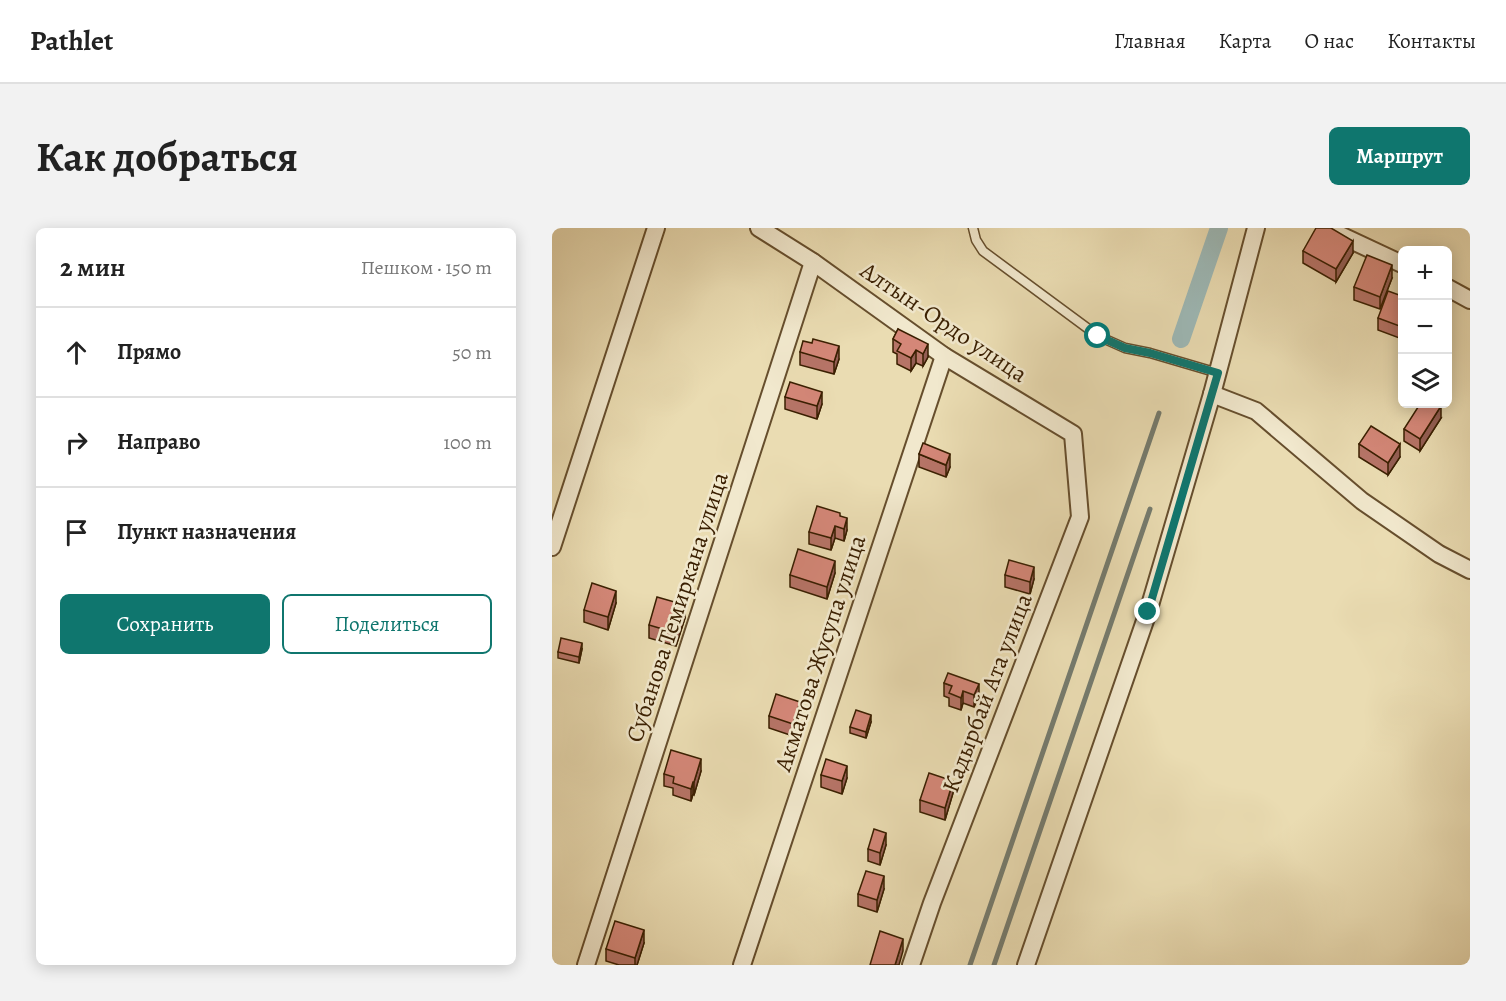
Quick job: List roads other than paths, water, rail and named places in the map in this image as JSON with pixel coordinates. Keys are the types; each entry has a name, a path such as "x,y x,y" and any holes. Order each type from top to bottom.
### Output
{"street":[{"path":"552,547 656,228"},
{"name":"Алтын-Ордо улица","path":"759,228 813,262 944,356 1073,434"},
{"path":"1026,965 1148,612 1218,373 1256,228"},
{"path":"1325,228 1398,262"},
{"name":"Субанова Темиркана улица","path":"586,965 813,262"},
{"path":"1452,290 1470,300"},
{"name":"Акматова Жусупа улица","path":"742,965 944,356"},
{"path":"1212,394 1256,411 1362,501 1439,554 1470,570"},
{"name":"Кадырбай Ата улица","path":"911,965 932,903 1080,517 1073,434"}],"lane":[{"path":"973,228 976,240 983,251 1098,336 1125,348 1218,373"}],"waterway":[{"path":"1181,339 1219,228"},
{"path":"970,965 1159,413"},
{"path":"994,965 1150,509"}]}
